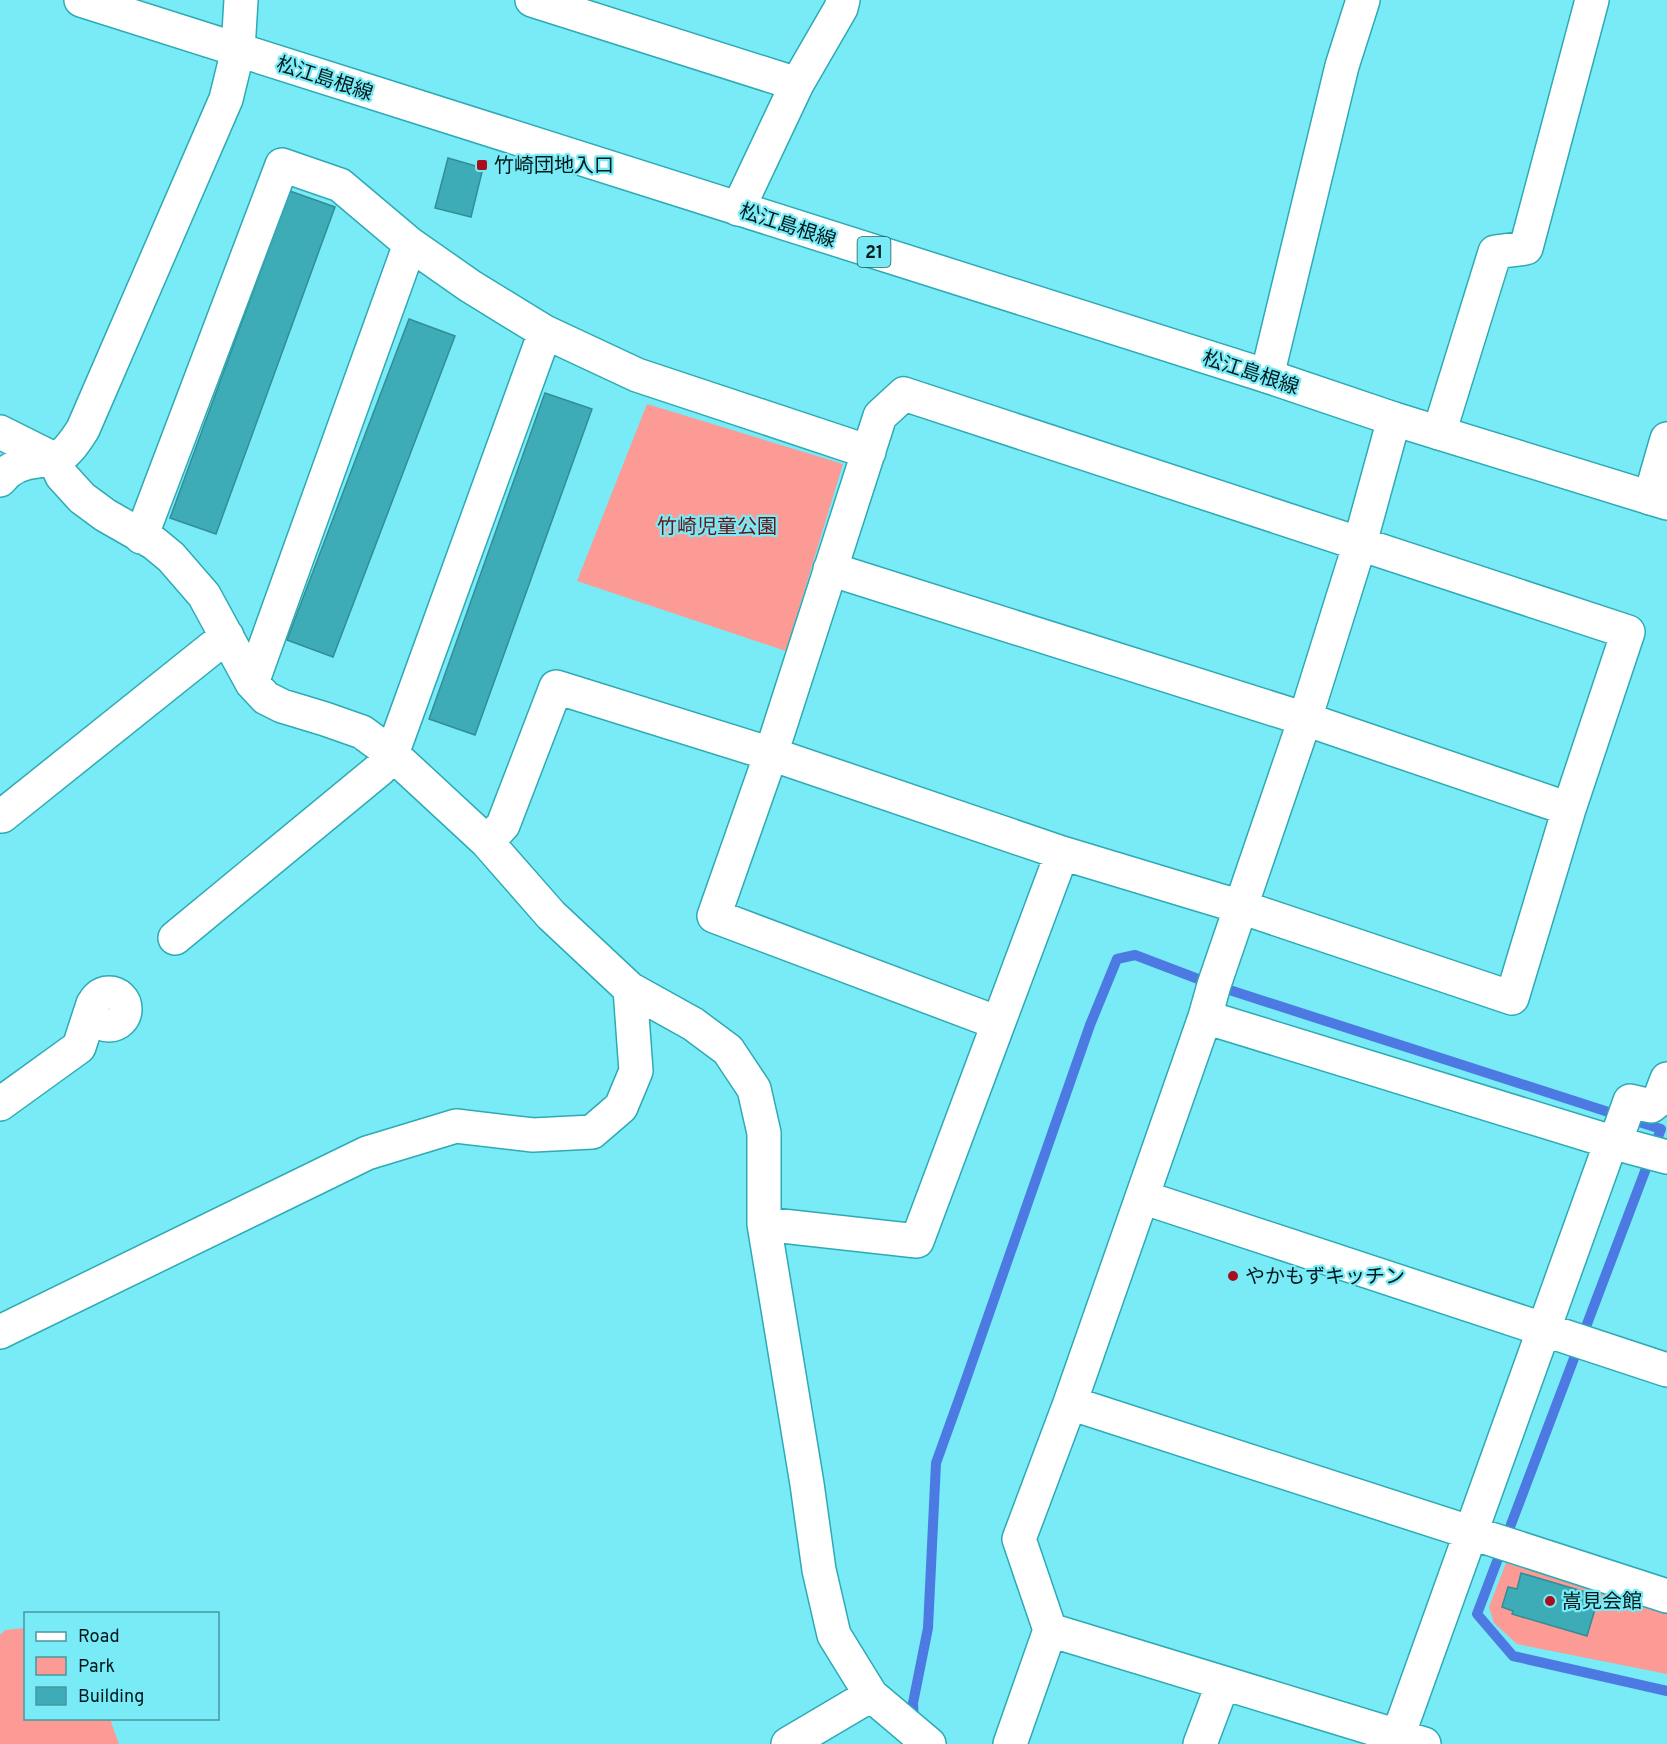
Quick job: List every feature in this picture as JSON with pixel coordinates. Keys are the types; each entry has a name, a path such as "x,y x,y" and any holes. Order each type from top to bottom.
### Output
{"street":[{"name":"松江島根線","path":"81,0 1267,376 1394,420 1658,501"},
{"path":"0,480 6,472 18,465 30,461 54,459 66,452 83,429 226,99 238,50 241,0"},
{"path":"532,0 797,84"},
{"path":"738,209 797,84 841,8 843,0"},
{"path":"1267,376 1342,66 1363,0"},
{"path":"1439,433 1495,252 1526,248 1592,0"},
{"path":"141,537 282,165 340,185 410,244 470,286 545,332 637,375 868,452"},
{"path":"252,683 410,244"},
{"path":"175,938 380,769 392,754 545,332"},
{"path":"487,842 503,825 556,687 771,754 1062,853 1241,907 1512,998 1569,809 1628,632 904,394 880,416 771,754 714,916 998,1023"},
{"path":"1010,1744 1050,1630 1018,1539 1070,1403 1205,1017 1305,719 1360,543 1394,420"},
{"path":"0,432 54,459 62,476 82,498 105,515 154,543 171,557 204,595 236,657 252,683 267,698 282,706 362,732 392,754 487,842 551,915 630,989 693,1024 728,1050 754,1089 764,1133 764,1224 821,1581 834,1635 871,1695 929,1744"},
{"path":"1658,501 1667,439"},
{"path":"830,569 1305,719 1569,809"},
{"path":"2,816 227,636"},
{"path":"764,1224 916,1241 1062,853"},
{"path":"0,1332 367,1153 456,1126 533,1135 592,1132 621,1107 636,1071 630,989"},
{"path":"0,1104 79,1047 93,1004"},
{"path":"1205,1017 1621,1134 1666,1157"},
{"path":"1050,1630 1405,1742 1493,1540 1566,1336 1630,1101 1651,1106 1659,1100 1667,1079"},
{"path":"1142,1197 1667,1370"},
{"path":"1070,1403 1667,1596"},
{"path":"1200,1744 1223,1683"},
{"path":"788,1744 871,1695"}],"green space":[{"name":"竹崎児童公園","path":"647,404 843,464 786,651 577,581"},
{"path":"1506,1563 1585,1584 1667,1612 1667,1674 1517,1644 1494,1623 1489,1607"},
{"path":"24,1628 24,1720 110,1720 119,1744 0,1744 0,1635 5,1630"}],"building":[{"path":"448,158 483,168 471,217 435,208"},
{"path":"290,191 335,207 216,534 170,518"},
{"path":"409,319 455,336 333,657 287,640"},
{"path":"545,393 592,409 475,735 429,719"},
{"name":"嵩見会館","path":"1521,1573 1599,1596 1587,1636 1512,1614 1513,1611 1502,1607 1508,1587 1517,1589"}],"waterway":[{"path":"914,1723 913,1703 928,1628 936,1463 1090,1025 1117,959 1135,955 1214,985 1661,1129 1477,1614 1513,1656 1667,1691"}],"place":[{"name":"竹崎団地入口","path":"482,165"},
{"name":"やかもずキッチン","path":"1233,1276"},
{"name":"嵩見会館","path":"1550,1601"}]}
